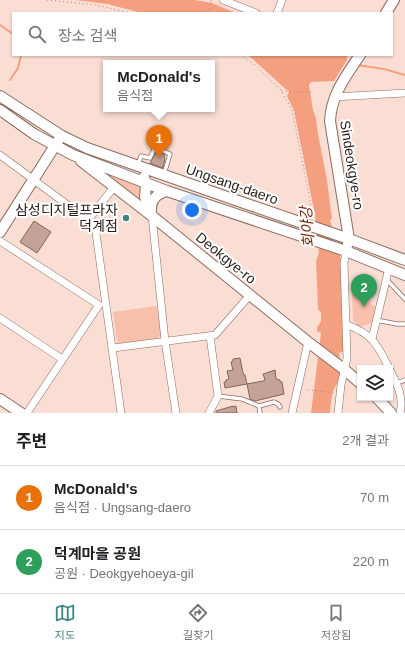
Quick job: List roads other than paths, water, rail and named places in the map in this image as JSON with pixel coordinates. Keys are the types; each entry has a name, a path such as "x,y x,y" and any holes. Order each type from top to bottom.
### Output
{"main road":[{"path":"387,12 394,0"},
{"name":"Sindeokgye-ro","path":"343,250 349,239 330,121 330,109 334,98 358,56"},
{"name":"Ungsang-daero","path":"0,96 62,136 87,148 349,239"},
{"path":"0,110 34,134 73,155 167,191 305,236 405,275"},
{"path":"0,232 62,136"},
{"name":"Deokgye-ro","path":"73,155 343,368"},
{"path":"133,164 142,174 146,183 145,196 152,216"},
{"path":"152,216 151,208 155,197 158,194 167,191"},
{"path":"349,239 405,260"},
{"path":"343,368 357,380"},
{"path":"0,399 21,413"},
{"path":"380,401 391,413"}],"street":[{"path":"222,0 253,12"},
{"path":"277,12 282,0"},
{"path":"334,98 405,93"},
{"path":"0,155 95,226 121,413"},
{"path":"88,220 114,187"},
{"path":"152,216 165,341 176,413"},
{"path":"0,241 99,305 106,304"},
{"path":"338,413 343,368 347,358 347,325 343,250"},
{"path":"372,339 389,268"},
{"path":"113,348 210,336 215,334 250,295"},
{"path":"27,413 99,305"},
{"path":"0,318 62,359"},
{"path":"347,325 360,329 372,339 388,365"},
{"path":"209,413 218,396 210,336"},
{"path":"292,413 310,343"},
{"path":"393,376 401,399 401,413 405,412"}],"lane":[{"path":"133,164 141,156 150,158 155,147 170,154 164,175"},
{"path":"386,279 405,299"},
{"path":"376,320 405,324"},
{"path":"396,383 405,380"},
{"path":"218,396 242,399 258,406 274,402 280,407"},
{"path":"258,406 260,413"}],"waterway":[{"path":"0,25 12,33"},
{"path":"10,80 18,68 21,56"},
{"path":"357,65 384,69 405,75"}],"place":[{"name":"McDonald's","path":"159,158"},
{"name":"삼성디지털프라자 덕계점","path":"126,218"},
{"name":"덕계마을 공원","path":"364,307"}],"water label":[{"name":"회야강","path":"307,227"}]}
